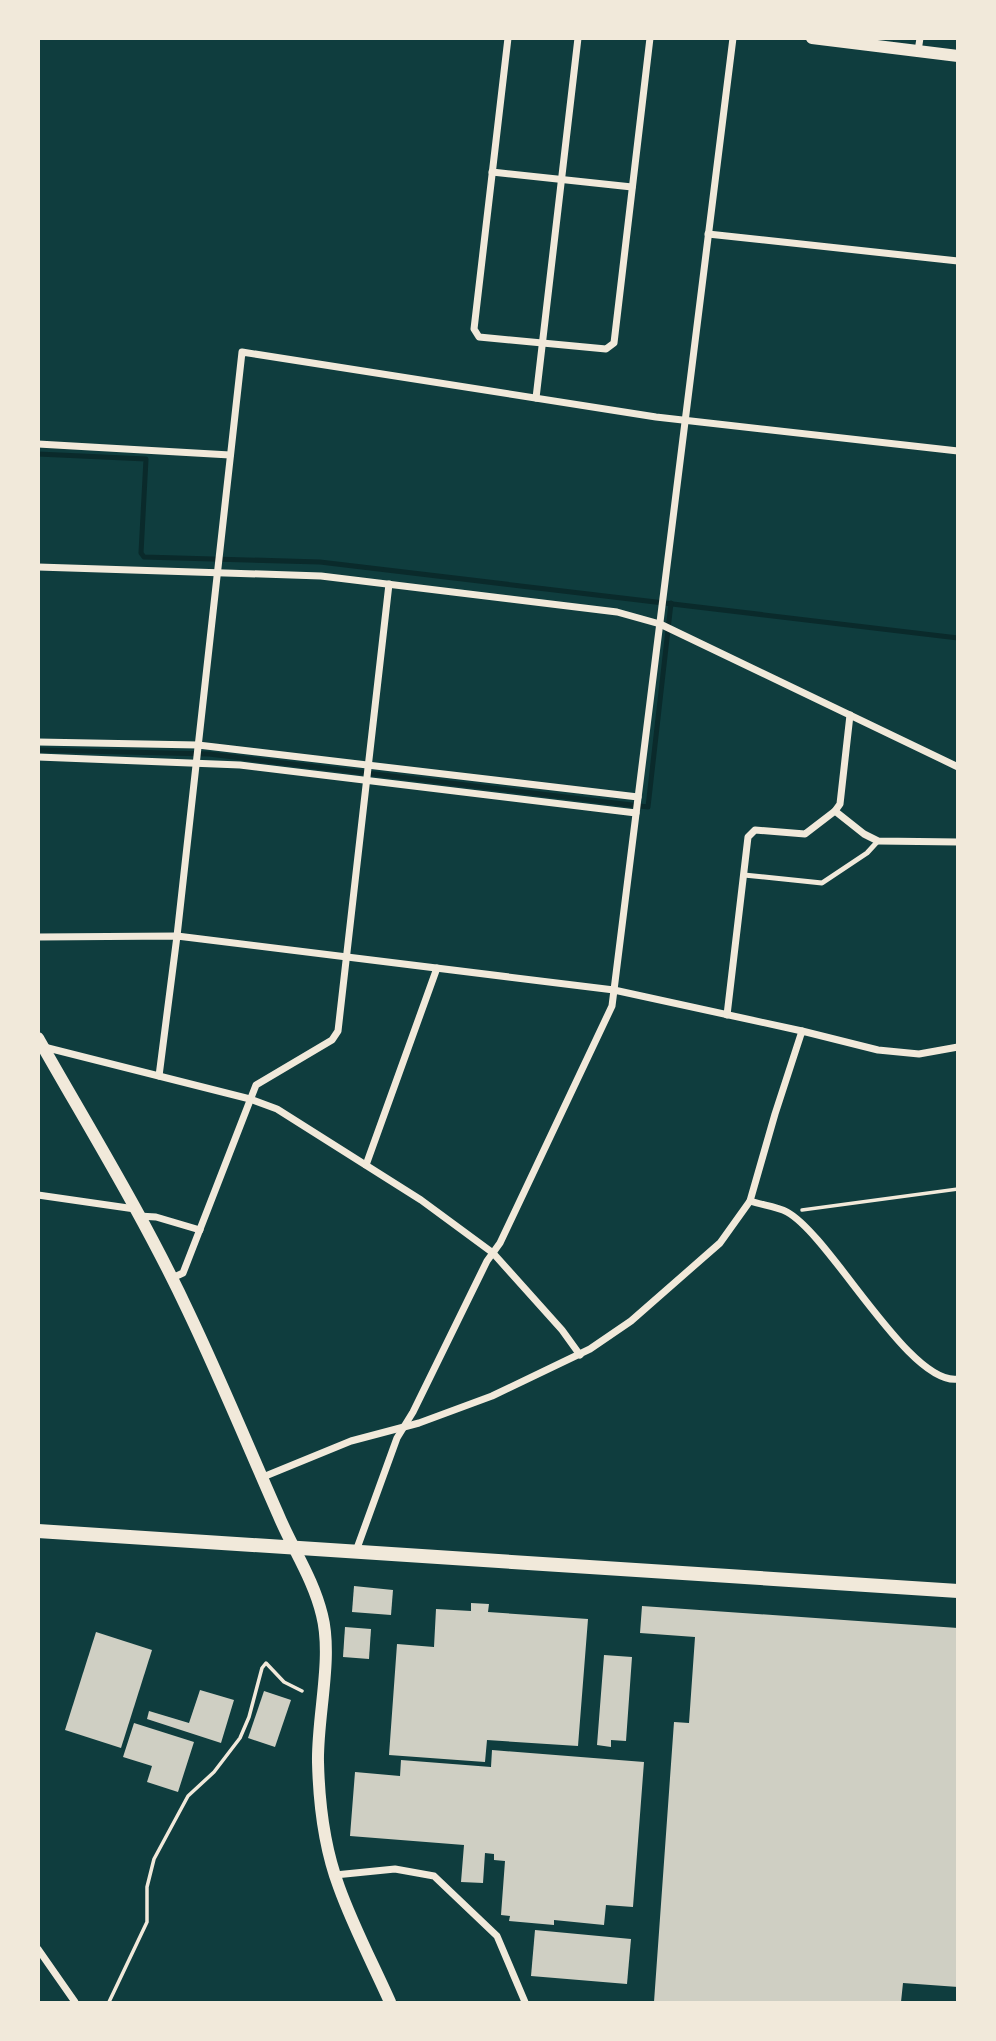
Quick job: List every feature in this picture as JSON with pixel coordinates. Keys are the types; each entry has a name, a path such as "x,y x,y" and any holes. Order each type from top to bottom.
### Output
{"main road":[{"path":"38,1531 957,1591"}],"street":[{"path":"508,38 474,329 479,337 606,349 614,343 650,38"},
{"path":"536,398 578,38"},
{"path":"355,1552 397,1438 500,1243 612,1006 733,38"},
{"path":"812,38 919,45 957,56"},
{"path":"492,172 632,187"},
{"path":"708,234 957,261"},
{"path":"159,1076 242,352 685,420 957,451"},
{"path":"38,444 230,455"},
{"path":"38,567 321,576 617,611 660,624 957,767"},
{"path":"172,1278 183,1273 256,1085 332,1040 338,1031 390,584"},
{"path":"727,1015 748,837 755,830 805,834 835,811 840,804 850,715"},
{"path":"38,742 198,745 638,797"},
{"path":"38,757 196,761 636,813"},
{"path":"835,811 864,834 878,841 957,842"},
{"path":"38,937 177,936 614,989 878,1050 919,1054 957,1047"},
{"path":"366,1165 437,968"},
{"path":"263,1477 351,1441 404,1427 492,1396 580,1354 631,1321 720,1243 750,1201 802,1031"},
{"path":"41,1042 159,1076 250,1098 276,1108 421,1200 493,1253 580,1354"},
{"path":"41,1042 172,1278 278,1515 312,1583 325,1634 318,1762 321,1811 335,1875 390,2003"},
{"path":"38,1195 156,1217 200,1230"},
{"path":"750,1201 786,1212 816,1237 867,1305 907,1349 939,1377 957,1379"},
{"path":"335,1875 395,1868 434,1876 497,1936 525,2003"},
{"path":"38,1950 75,2003"}],"lane":[{"path":"744,875 822,883 867,853 878,841"}],"path":[{"path":"786,1212 957,1189"},
{"path":"109,2003 147,1922 147,1886 154,1859 188,1796 214,1772 240,1738 249,1717 262,1668 266,1663 284,1682 302,1691"}],"building":[{"path":"354,1586 393,1590 391,1615 352,1612"},
{"path":"471,1603 489,1604 488,1612 588,1619 578,1746 487,1740 485,1762 389,1755 397,1644 434,1647 436,1609 471,1611"},
{"path":"642,1606 958,1628 958,1987 903,1983 901,2002 654,2002 674,1722 689,1723 695,1637 640,1633"},
{"path":"345,1627 371,1629 369,1659 343,1657"},
{"path":"96,1632 152,1650 121,1748 65,1730"},
{"path":"604,1655 632,1657 626,1741 611,1740 611,1747 597,1745"},
{"path":"200,1690 234,1700 221,1743 147,1719 149,1711 189,1723"},
{"path":"264,1691 291,1700 275,1747 248,1738"},
{"path":"134,1723 194,1742 178,1792 147,1782 152,1766 123,1757"},
{"path":"492,1750 644,1762 633,1907 606,1905 604,1925 554,1920 554,1925 509,1921 510,1916 501,1915 505,1861 494,1860 494,1854 485,1853 483,1883 461,1882 464,1845 350,1836 355,1772 400,1776 401,1760 491,1767"},
{"path":"535,1930 631,1939 627,1984 531,1976"}],"waterway":[{"path":"38,454 146,459 141,553 144,557 320,562 958,638"},
{"path":"38,750 209,754 648,807 671,603"}]}
